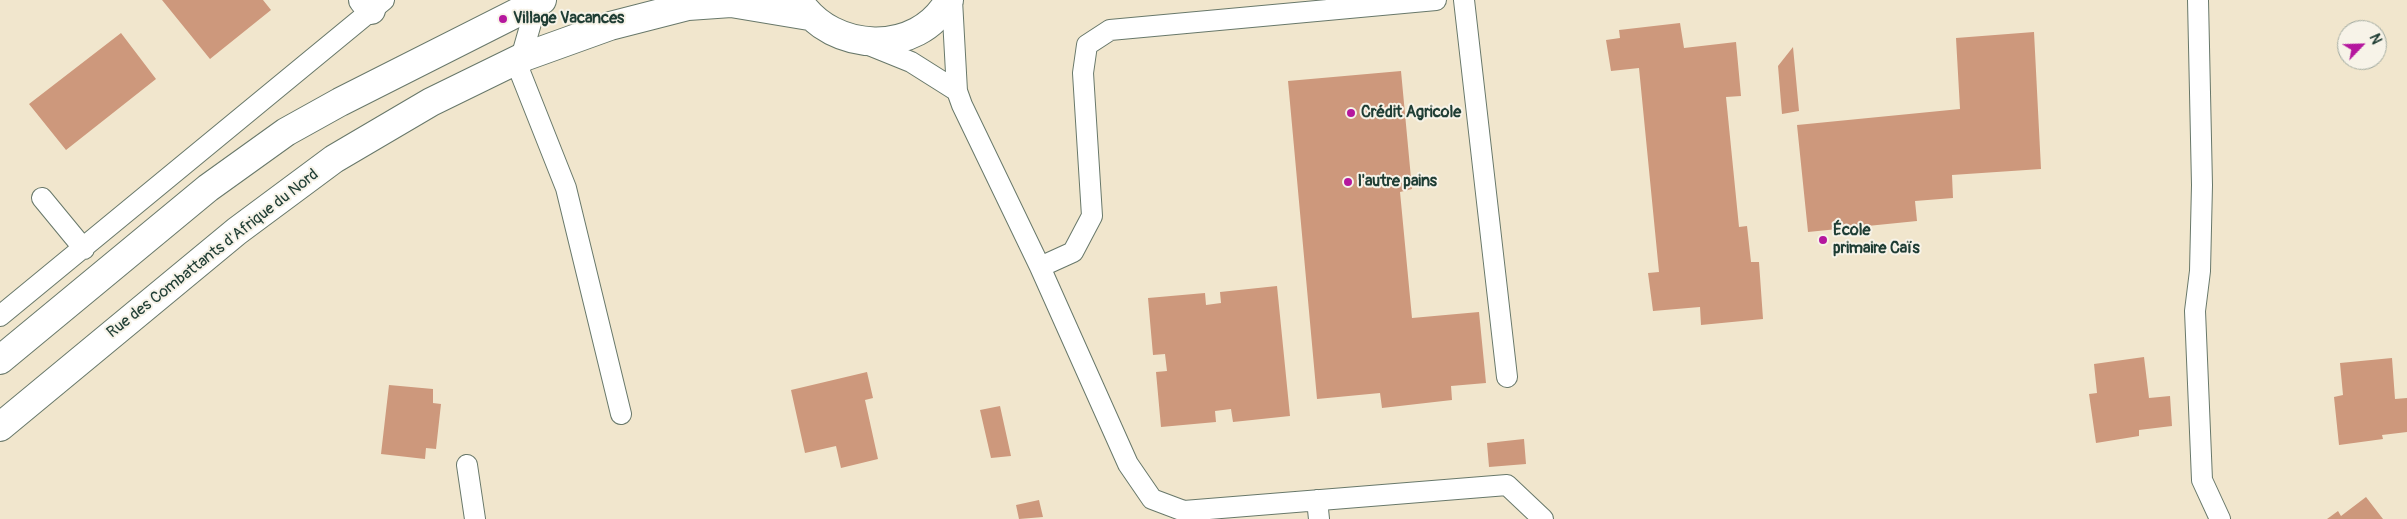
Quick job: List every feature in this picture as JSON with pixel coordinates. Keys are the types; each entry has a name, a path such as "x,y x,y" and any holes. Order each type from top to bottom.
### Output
{"main road":[{"path":"803,8 830,32 859,42 899,40 924,28 944,10 951,0"},
{"path":"0,360 208,188 286,132 340,102 539,1"},
{"name":"Rue des Combattants d'Afrique du Nord","path":"0,427 238,231 334,159 431,102 521,58 610,26 688,6 730,3 803,8"}],"lane":[{"path":"951,0 958,90 962,105 1040,267 1128,464 1152,499 1184,511 1318,510 1507,485 1543,519"},
{"path":"1040,267 1073,252 1092,216 1084,73 1087,45 1110,30 1436,0"},
{"path":"1464,0 1507,377"},
{"path":"2198,0 2202,185 2200,271 2195,321 2202,480 2220,519"},
{"path":"539,1 521,58 520,72 566,188 621,414"},
{"path":"0,316 84,249 373,3"},
{"path":"859,42 911,62 958,90"},
{"path":"42,198 84,249"},
{"path":"466,465 475,519"}],"building":[{"path":"162,0 263,0 271,10 210,59"},
{"path":"1680,23 1684,48 1736,42 1741,96 1726,97 1739,227 1747,226 1751,262 1759,262 1763,319 1701,325 1700,307 1653,311 1648,273 1659,272 1639,68 1611,71 1606,40 1620,38 1619,30"},
{"path":"2034,32 2041,169 1952,175 1953,198 1915,201 1917,221 1808,232 1797,125 1960,109 1956,38"},
{"path":"121,33 156,79 66,150 29,104"},
{"path":"1793,47 1799,111 1782,114 1778,66"},
{"path":"1401,71 1412,189 1400,192 1412,318 1479,312 1486,383 1451,386 1452,400 1382,408 1380,393 1317,399 1288,81"},
{"path":"1277,286 1290,416 1233,422 1231,409 1215,411 1216,422 1161,427 1156,372 1167,371 1165,354 1153,355 1148,298 1205,293 1206,305 1221,303 1220,292"},
{"path":"2144,357 2149,398 2170,396 2172,426 2139,430 2139,436 2096,443 2089,394 2097,393 2094,364"},
{"path":"2392,358 2395,399 2407,398 2407,432 2382,435 2383,439 2339,445 2334,397 2343,395 2340,363"},
{"path":"867,372 873,398 865,400 878,459 841,468 836,446 805,453 791,390"},
{"path":"389,385 433,389 433,403 441,404 436,449 426,448 425,459 381,454"},
{"path":"1000,406 1011,456 991,458 980,410"},
{"path":"1524,439 1526,464 1489,467 1487,443"},
{"path":"2366,497 2383,519 2327,519 2338,511 2341,516"},
{"path":"1039,500 1043,517 1019,519 1016,505"}],"place":[{"name":"Village Vacances","path":"503,19"},
{"name":"Crédit Agricole","path":"1351,113"},
{"name":"l'autre pains","path":"1348,182"},
{"name":"École primaire Caïs","path":"1823,240"}]}
